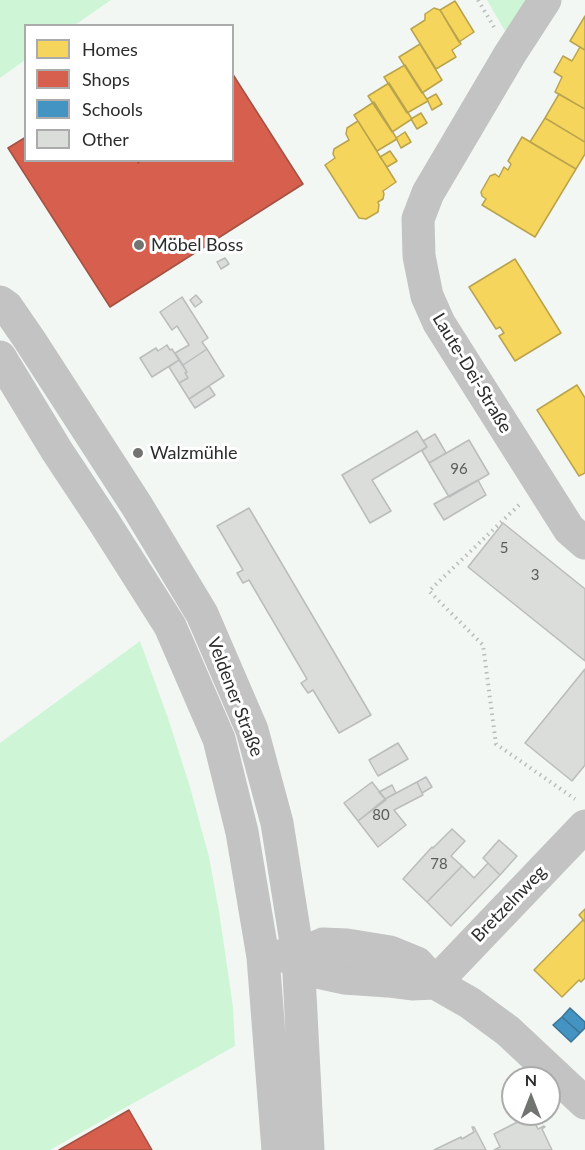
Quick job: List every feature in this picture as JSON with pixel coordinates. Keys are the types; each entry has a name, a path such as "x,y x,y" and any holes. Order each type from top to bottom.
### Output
{"street":[{"name":"Laute-Dei-Straße","path":"545,0 510,54 428,193 418,219 419,256 427,296 439,323 569,529 585,543"},
{"name":"Veldener Straße","path":"0,302 7,307 29,339 137,506 201,614 252,730 277,823 298,955 309,1150"},
{"name":"Veldener Straße","path":"0,357 57,451 170,626 219,739 242,832 263,957 278,1150"},
{"name":"Bretzelnweg","path":"435,983 581,813"},
{"path":"263,957 298,955 321,973 344,978 412,984 435,983 470,1003 508,1031 585,1103"}],"path":[{"path":"541,484 429,591 483,645 496,744 581,813"}],"green space":[{"path":"0,0 111,0 76,24 24,24 24,61 0,78"},
{"path":"487,0 531,0 505,31"},
{"path":"140,641 168,718 209,857 233,1007 235,1046 50,1150 0,1150 0,743"}],"building: Homes":[{"path":"455,1 474,32 459,42 440,10"},
{"path":"434,8 440,10 461,44 452,50 456,57 436,69 411,29 425,20 425,14"},
{"path":"585,16 585,50 570,41"},
{"path":"420,44 442,80 422,93 399,57"},
{"path":"580,47 585,50 585,109 555,92 562,77 554,72 563,56 572,61"},
{"path":"405,65 428,101 407,113 384,77"},
{"path":"389,83 412,119 392,132 368,96"},
{"path":"436,94 442,104 432,110 427,99"},
{"path":"559,94 585,109 585,142 545,118"},
{"path":"374,102 397,139 377,151 354,115"},
{"path":"421,113 427,123 417,129 411,119"},
{"path":"545,118 585,142 585,154 576,169 530,142"},
{"path":"358,121 396,182 383,191 383,199 378,202 378,212 366,219 359,218 325,165 335,158 334,149 349,140 346,134 347,128"},
{"path":"405,132 411,142 401,148 396,138"},
{"path":"522,137 576,169 535,237 482,205 486,199 481,192 490,176 495,174 499,177 504,167 508,170 511,164 508,161"},
{"path":"390,151 397,161 387,167 380,157"},
{"path":"515,259 561,333 515,361 499,336 504,333 500,327 496,329 469,287"},
{"path":"577,385 585,398 585,473 579,476 537,410"},
{"path":"585,909 585,922 579,915"},
{"path":"583,920 585,922 585,978 581,982 579,980 562,997 534,970"}],"building: Shops":[{"name":"Möbel Boss","path":"234,76 303,184 110,307 8,148 24,138 24,162 234,162"},
{"path":"129,1110 152,1150 59,1150"}],"building: Schools":[{"path":"570,1008 585,1022 585,1028 580,1033 562,1017"},
{"path":"562,1017 580,1033 571,1042 553,1025"}],"building: Other":[{"path":"225,258 229,264 221,269 217,262"},
{"path":"196,295 202,302 195,307 190,300"},
{"path":"182,297 208,338 202,342 207,349 183,365 175,353 189,345 177,326 172,330 160,312"},
{"path":"167,345 179,360 152,377 140,358 156,348 158,351"},
{"path":"207,349 224,376 189,399 179,383 188,378 183,365"},
{"path":"179,360 188,378 179,383 169,367"},
{"path":"209,386 215,395 195,408 189,399"},
{"path":"417,431 427,447 372,480 391,511 370,523 342,475"},
{"path":"435,434 446,453 429,463 422,451 427,447 423,441"},
{"path":"469,440 489,474 449,497 429,463"},
{"path":"478,480 486,495 444,520 434,504"},
{"path":"249,508 371,715 339,733 313,690 308,693 301,683 307,679 249,580 243,583 237,573 243,570 217,526"},
{"path":"503,523 585,589 585,661 468,567"},
{"path":"585,669 585,765 572,781 525,743"},
{"path":"398,743 408,759 378,776 369,760"},
{"path":"426,777 432,787 422,793 417,782"},
{"path":"372,782 386,800 358,821 344,803"},
{"path":"417,782 423,795 394,810 406,825 378,847 358,821 385,799"},
{"path":"392,785 396,793 385,799 379,792"},
{"path":"452,829 465,841 451,856 462,866 427,902 403,879"},
{"path":"499,840 517,856 500,875 483,858"},
{"path":"488,863 500,875 451,926 427,902 462,866 474,878"},
{"path":"510,1126 536,1126 538,1129 544,1126 542,1129 552,1150 494,1150 500,1147 494,1134"},
{"path":"472,1127 486,1150 434,1150 474,1132"}],"place":[{"name":"Möbel Boss","path":"139,245"},
{"name":"Walzmühle","path":"138,453"}]}
